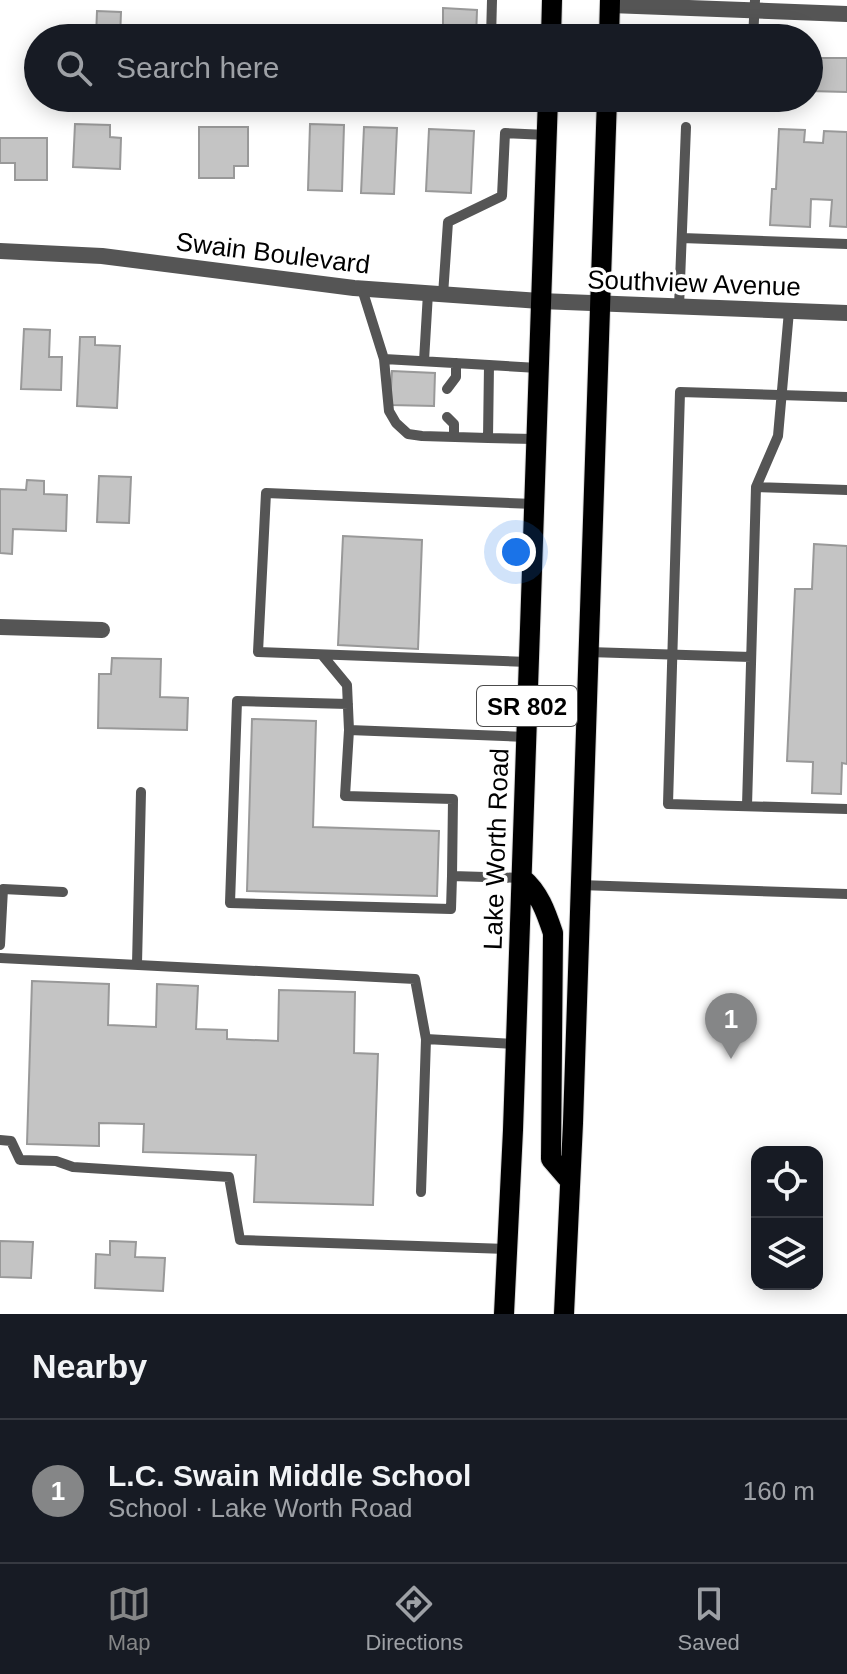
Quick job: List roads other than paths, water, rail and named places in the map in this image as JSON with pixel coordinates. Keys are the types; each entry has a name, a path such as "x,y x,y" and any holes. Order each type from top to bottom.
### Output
{"main road":[{"path":"551,24 552,0"},
{"path":"609,24 610,2"},
{"name":"Lake Worth Road","path":"504,1314 548,112"},
{"name":"SR 802","path":"564,1314 606,112"},
{"path":"522,878 532,886 546,910 553,933 551,1159 570,1181"}],"street":[{"path":"610,2 755,5 847,14"},
{"name":"Swain Boulevard","path":"0,251 102,256 362,289 540,301"},
{"name":"Southview Avenue","path":"540,301 847,313"},
{"path":"0,627 102,630"}],"lane":[{"path":"491,24 492,0"},
{"path":"679,307 686,127"},
{"path":"424,361 448,222 502,196 505,133 547,135"},
{"path":"682,238 847,244"},
{"path":"362,289 384,359 389,411 408,434 535,439"},
{"path":"747,806 756,487 778,436 789,311"},
{"path":"384,359 538,368"},
{"path":"456,363 460,389"},
{"path":"488,438 489,365"},
{"path":"447,389 456,377"},
{"path":"847,397 680,392 668,804 847,809"},
{"path":"454,420 454,437"},
{"path":"756,487 847,490"},
{"path":"528,662 258,652 266,493 534,504"},
{"path":"588,652 751,657"},
{"path":"323,656 347,685 348,704 349,730 345,796 453,799 451,909 230,903 237,701 348,704"},
{"path":"349,730 526,737"},
{"path":"137,964 141,792"},
{"path":"452,876 522,878"},
{"path":"580,885 847,894"},
{"path":"0,945 3,889 63,892"},
{"path":"0,958 415,979 426,1039 421,1192"},
{"path":"426,1039 516,1044"},
{"path":"0,1140 11,1141 20,1160 56,1161 73,1167 229,1177 240,1240 507,1249"}],"place":[{"name":"L.C. Swain Middle School","path":"731,1059"}]}
